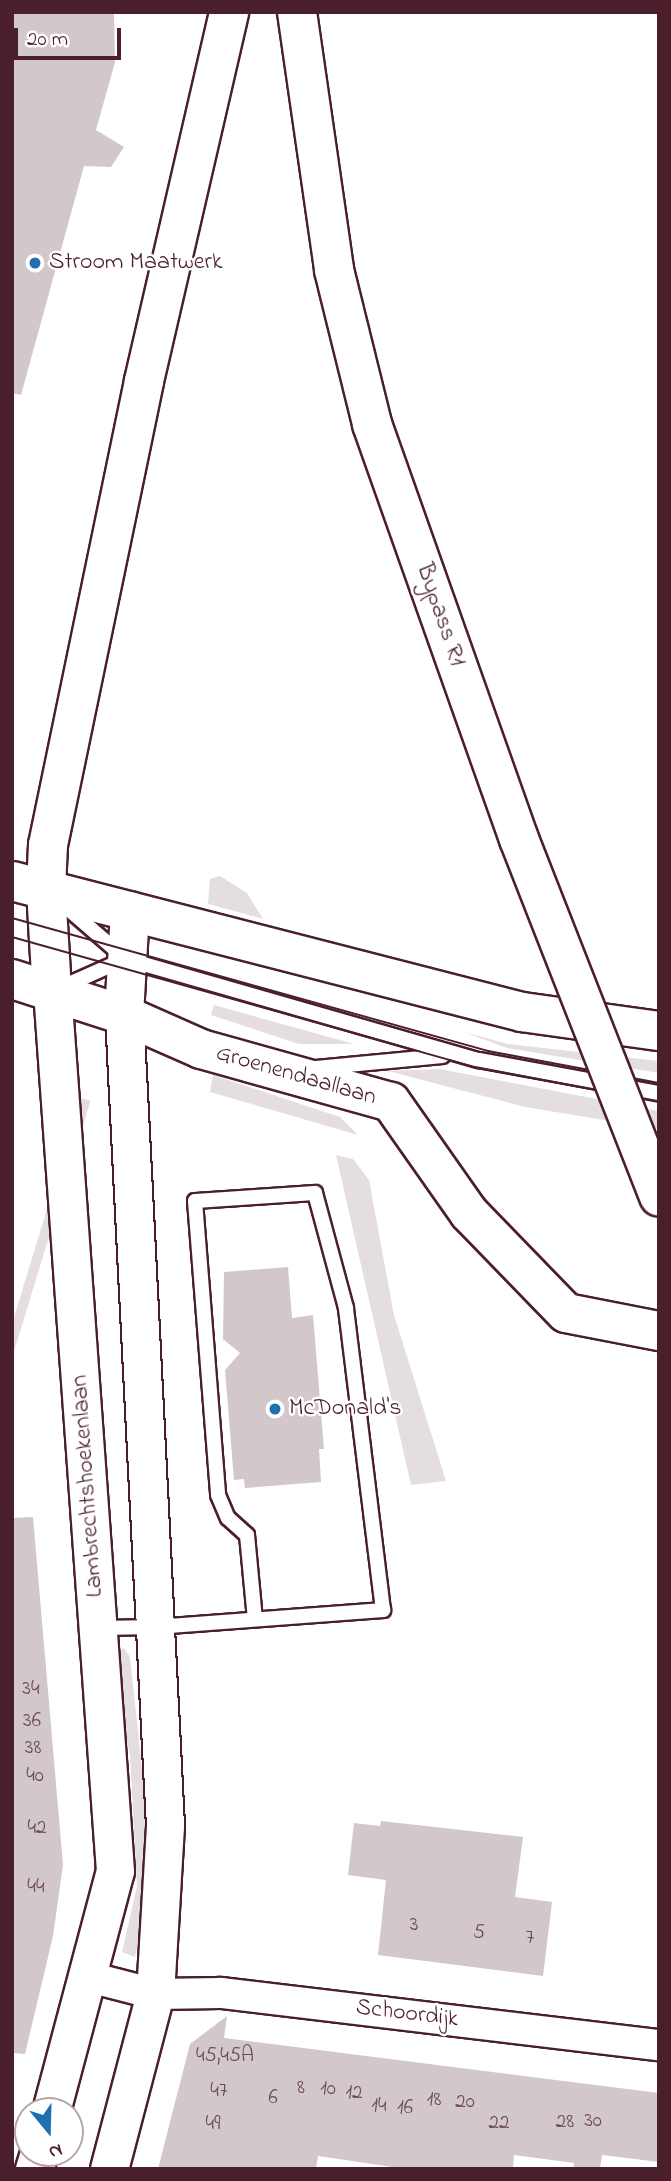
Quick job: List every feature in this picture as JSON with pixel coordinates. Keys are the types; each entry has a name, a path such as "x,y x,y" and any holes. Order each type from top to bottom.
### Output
{"main road":[{"path":"52,991 29,885 48,845 197,134 229,12"},
{"name":"Bypass R1","path":"297,12 334,270 372,424 519,839 659,1197"},
{"path":"29,885 522,1012 659,1031"},
{"path":"124,1015 130,911"},
{"name":"Groenendaallaan","path":"12,979 124,1015 201,1049 391,1102 469,1213 566,1313 659,1331"}],"street":[{"name":"Lambrechtshoekenlaan","path":"52,991 115,1871 55,2097"},
{"path":"109,2169 155,1994 165,1826 156,1627 125,1111 124,1015"},
{"path":"89,1977 155,1994"},
{"name":"Schoordijk","path":"155,1994 221,1993 659,2045"}],"lane":[{"path":"29,885 126,959 479,1060"},
{"path":"52,991 126,959"},
{"path":"280,1073 427,1054 479,1060 659,1093"},
{"path":"99,1628 156,1627 383,1610 346,1308 316,1193 195,1201 218,1495 228,1518 247,1535 255,1619"}],"shaded area":[{"path":"220,876 247,893 263,919 208,904 210,879"},
{"path":"214,1005 354,1044 299,1044 211,1015"},
{"path":"464,1032 508,1044 659,1061 659,1073 507,1048"},
{"path":"440,1069 659,1111 659,1129 525,1107 388,1071"},
{"path":"213,1075 340,1117 358,1135 210,1092"},
{"path":"81,1098 91,1101 12,1358 12,1324"},
{"path":"336,1155 353,1159 369,1180 394,1315 446,1481 411,1485"},
{"path":"124,1648 130,1657 149,1833 146,1906 135,1957 122,1952 137,1886 130,1754 114,1692 113,1655"}],"building":[{"name":"Stroom Maatwerk","path":"12,12 114,12 115,62 96,130 124,147 111,167 84,166 21,395 12,393"},
{"name":"McDonald's","path":"288,1267 292,1318 313,1315 324,1449 319,1449 321,1482 245,1488 244,1479 234,1480 225,1370 240,1353 223,1339 224,1272"},
{"path":"33,1517 63,1865 53,1936 25,2054 12,2053 12,1518"},
{"path":"381,1821 523,1837 515,1897 552,1902 543,1976 378,1955 386,1880 348,1875 354,1823 380,1826"},
{"path":"227,2016 224,2038 659,2093 659,2162 602,2155 600,2169 573,2169 574,2163 514,2155 513,2169 406,2169 318,2156 316,2169 158,2169 190,2044"}],"tram line":[{"path":"12,918 488,1051 659,1083"},
{"path":"12,937 475,1067 659,1102"}],"place":[{"name":"Stroom Maatwerk","path":"35,263"},
{"name":"McDonald's","path":"275,1409"}]}
